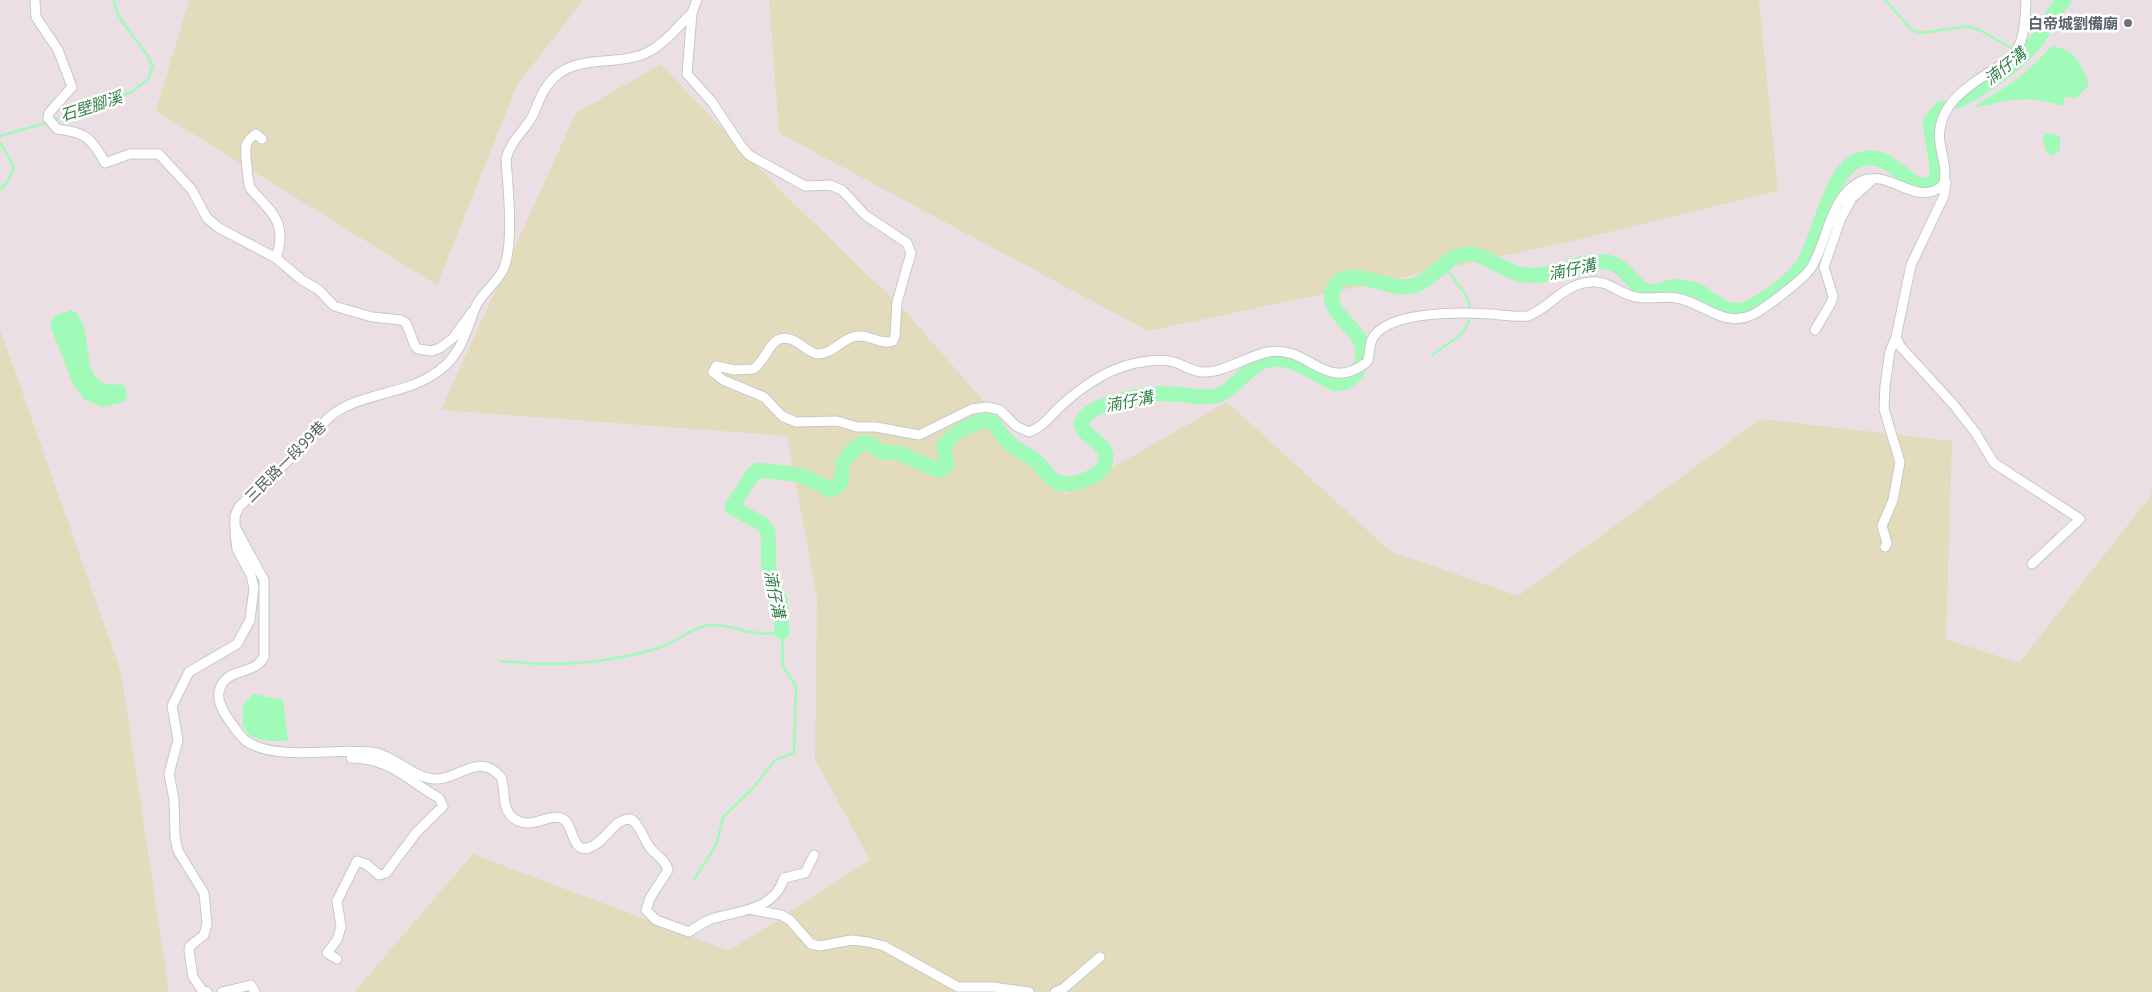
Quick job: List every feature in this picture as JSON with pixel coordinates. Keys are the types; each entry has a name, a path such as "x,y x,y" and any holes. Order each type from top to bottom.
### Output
{"street":[{"path":"35,0 36,17 58,50 72,87 51,110 48,118 57,128 79,132 90,139 105,163 130,154 159,154 192,190 207,218 219,228 276,258 302,280 319,290 334,306 372,317 401,320 409,330 415,346 422,351 440,348 453,338 476,307"},
{"path":"697,0 692,13 688,74 712,102 742,147 754,158 805,186 830,186 842,190 865,215 900,237 910,248 909,262 897,302 893,341 884,342 860,336 853,337 823,354 817,354 786,338 773,343 762,361 753,369 714,368 715,375 738,387 764,397 782,416 796,422 837,421 857,427 876,427 919,435 972,409 987,406 1000,410 1016,426 1029,432 1044,423 1079,390 1122,367 1169,361 1203,372 1270,352 1281,352 1303,357 1323,370 1338,374 1367,362 1373,337 1382,328 1393,322 1416,317 1451,314 1528,316 1538,312 1556,296 1572,286 1589,282 1600,282 1632,296 1642,298 1674,297 1685,299 1717,315 1740,319 1762,308 1810,270 1838,204 1849,190 1862,181 1882,181 1918,194 1929,194 1937,191 1944,185 1946,179"},
{"path":"1885,547 1887,543 1882,526 1894,500 1900,462 1884,409 1885,386 1890,350 1896,337 1912,265 1944,196 1946,179 1940,142 1941,122 1953,100 2015,54 2022,39 2026,0"},
{"name":"三民路一段99巷","path":"235,527 235,516 239,507 307,442 323,421 350,403 415,384 448,364 461,348 476,307 504,269 509,227 506,159 508,150 531,118 546,86 568,68 582,62 628,58 645,54 692,13"},
{"path":"262,139 254,134 246,144 248,182 250,188 275,218 280,231 282,240 276,258"},
{"path":"1814,330 1831,303 1833,296 1824,267 1842,213 1852,198 1872,180"},
{"path":"1896,337 1900,346 1953,404 1975,432 1994,463 2080,519 2032,564"},
{"path":"235,527 264,580 264,657 257,666 229,675 223,682 219,693 220,702 227,717 246,741 267,748 310,752 374,753 385,756 434,779 444,779 467,768 489,767 501,776 506,807 513,818 529,824 555,817 561,818 570,828 578,845 583,848 589,848 597,843 622,820 631,819 636,822 647,843 667,865 667,874 650,898 646,910 656,920 688,932 709,920 752,910 781,914 790,920 811,944 820,946 851,940 868,942 884,946 958,988 993,987 1029,992"},
{"path":"207,992 202,990 193,977 188,951 190,946 204,935 207,924 204,893 178,851 175,837 174,799 169,774 178,740 172,706 189,672 237,644 250,620 254,588 251,575 237,549 234,537 235,527"},
{"path":"310,752 324,757 369,759 391,766 439,798 443,806 416,833 386,873 379,875 366,864 357,861 337,901 341,927 337,940 327,953 337,959"},
{"path":"752,910 774,895 782,886 784,878 805,873 814,855"},
{"path":"1055,992 1064,988 1100,957"},
{"path":"222,992 245,985 251,985 256,992"}],"shaded area":[{"path":"189,0 583,0 517,85 437,285 156,111"},
{"path":"769,0 1759,0 1778,191 1568,242 1148,331 779,133"},
{"path":"2052,46 2072,55 2084,71 2089,85 2076,98 2065,97 2062,106 2027,99 1973,108 2010,84"},
{"path":"661,64 783,193 906,312 1065,495 1227,402 1390,551 1518,596 1761,419 1952,441 1946,639 2019,663 2149,498 2152,487 2152,992 354,992 473,854 729,951 870,860 815,759 817,597 787,436 441,410 576,113"},
{"path":"2048,133 2060,136 2060,150 2052,156 2047,154 2042,137"},
{"path":"72,310 80,318 92,368 97,378 106,384 121,384 125,387 127,395 124,402 102,407 84,399 73,384 50,325 54,316"},
{"path":"0,329 121,672 169,992 0,992"},
{"path":"253,694 283,700 288,740 262,740 250,735 246,731 243,725 243,705"}],"waterway":[{"name":"石壁腳溪","path":"54,120 132,92 148,79 153,66 149,57 120,16 114,0"},
{"path":"1885,0 1912,30 1922,33 1968,26 2010,47"},
{"name":"湳仔溝","path":"1958,101 1998,76 2017,61 2037,40 2064,0"},
{"name":"湳仔溝","path":"1362,358 1362,347 1359,338 1338,314 1333,305 1332,296 1335,286 1341,280 1348,277 1357,277 1395,286 1413,286 1429,277 1449,260 1465,254 1479,256 1524,275 1545,274 1585,263 1606,262 1619,267 1637,285 1651,292 1671,287 1689,288 1698,291 1728,309 1741,310 1748,308 1777,290 1802,266 1809,254 1835,186 1843,172 1854,162 1875,158 1895,168 1919,186 1933,183 1938,174 1930,122 1942,108"},
{"name":"石壁腳溪","path":"0,136 49,122"},
{"name":"石壁腳溪","path":"0,142 14,167 8,181 0,190"},
{"path":"1444,266 1466,295 1471,311"},
{"path":"1433,355 1458,337 1469,321"},
{"name":"湳仔溝","path":"960,431 978,422 990,420 995,424 1007,442 1035,460 1055,481 1071,484 1096,475 1104,465 1106,459 1104,450 1085,432 1081,423 1087,415 1108,403 1122,399 1163,394 1207,397 1219,395 1233,386 1253,368 1267,360 1276,359 1292,362 1336,384 1343,383 1349,379 1359,368"},
{"name":"湳仔溝","path":"842,465 851,452 862,443 870,444 882,452 899,453 937,470 943,469 947,465 944,447 952,436"},
{"name":"湳仔溝","path":"782,632 780,601 769,570 768,532 762,524 732,507 753,474 758,470 801,475 831,490 840,484 842,475"},
{"name":"湳仔溝","path":"500,661 561,664 618,658 665,646 707,625 723,626 763,634 782,632 783,666 796,687 794,753 775,760 754,787 723,817 717,843 694,880"}],"place":[{"name":"白帝城劉備廟","path":"2128,23"}]}
